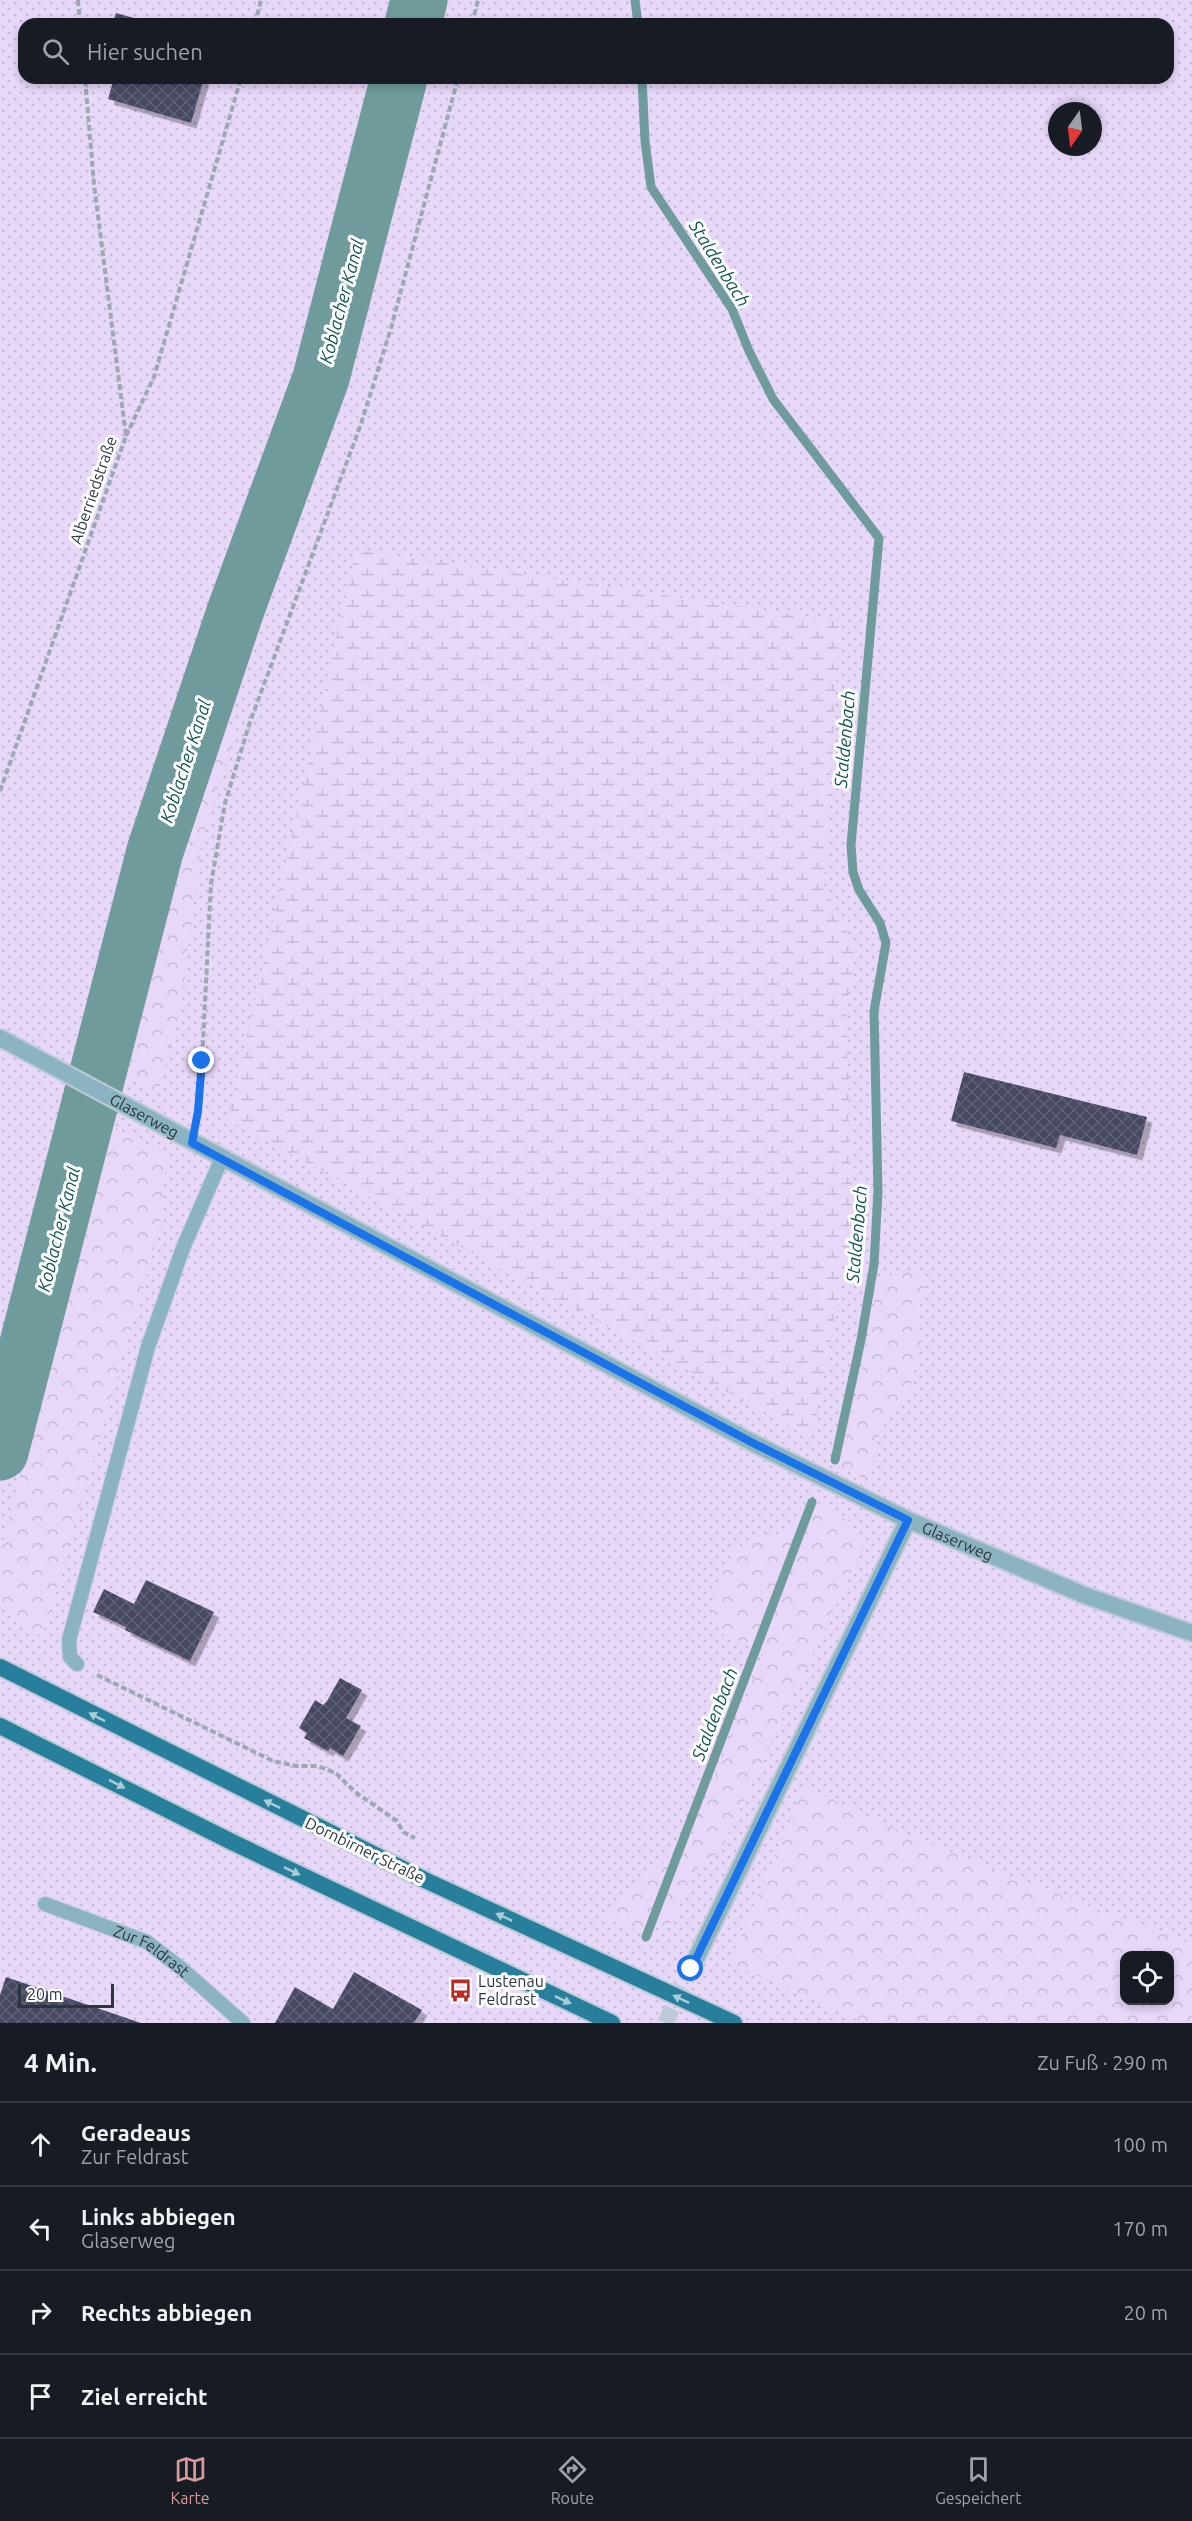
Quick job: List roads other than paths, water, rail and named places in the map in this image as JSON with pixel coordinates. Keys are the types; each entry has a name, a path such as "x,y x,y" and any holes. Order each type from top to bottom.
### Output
{"main road":[{"name":"Dornbirner Straße","path":"0,1667 427,1881 734,2023"},
{"path":"4,1728 234,1843 612,2023"}],"street":[{"name":"Glaserweg","path":"0,1038 751,1442 908,1520 1084,1595 1192,1633"},
{"path":"691,1969 908,1520"}],"lane":[{"path":"77,1664 70,1657 69,1640 148,1347 183,1248 222,1158"},
{"name":"Zur Feldrast","path":"45,1904 147,1942 182,1969 243,2023"}],"waterway":[{"name":"Koblacher Kanal","path":"414,18 419,0"},
{"name":"Staldenbach","path":"635,0 637,18"},
{"name":"Koblacher Kanal","path":"0,1452 155,851 235,612 321,378 397,84"},
{"name":"Staldenbach","path":"642,84 645,141 651,187 732,309 749,351 773,399 879,538 851,845 853,872 859,890 880,923 886,943 874,1011 878,1191 874,1264 861,1340 835,1460"},
{"name":"Staldenbach","path":"646,1937 812,1502"}],"tunnel":[{"path":"665,2023 691,1969"}],"place":[{"name":"Lustenau Feldrast","path":"460,1990"}]}
